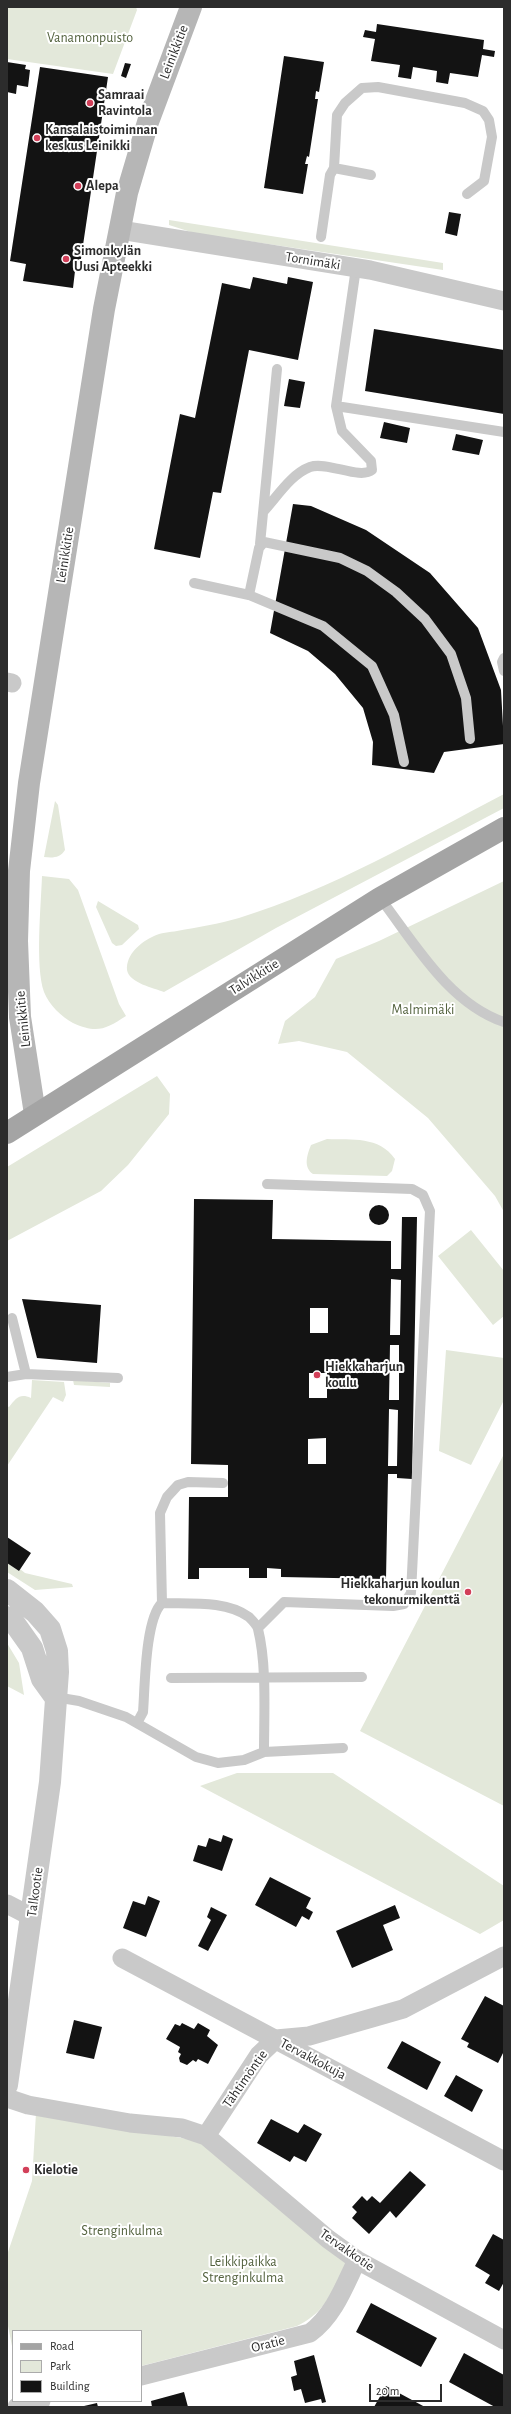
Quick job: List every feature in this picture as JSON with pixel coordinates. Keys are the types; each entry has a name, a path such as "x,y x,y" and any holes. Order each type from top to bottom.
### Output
{"main road":[{"name":"Leinikkitie","path":"35,1114 20,1017 17,941 19,871 29,783 104,309 127,193 148,122 191,7"},
{"name":"Talvikkitie","path":"7,1133 380,898 504,828"}],"street":[{"name":"Tornimäki","path":"120,230 356,268 504,301"},
{"name":"Talkootie","path":"7,1590 35,1612 50,1628 57,1651 58,1672 50,1782 7,2086"},
{"path":"7,1617 15,1624 32,1648 42,1679 55,1697"},
{"path":"7,1904 32,1917"},
{"name":"Tähtimöntie","path":"206,2136 259,2055 276,2039 309,2036 403,2009 504,1956"},
{"name":"Tervakkokuja","path":"122,1958 504,2161"},
{"path":"7,2098 28,2105 130,2123 182,2128 206,2136"},
{"name":"Tervakkotie","path":"206,2136 328,2239 357,2260 504,2340"},
{"name":"Oratie","path":"142,2376 310,2333 320,2325 332,2311 357,2260"},
{"path":"18,2407 37,2402"}],"lane":[{"path":"321,237 330,174 334,168 337,115 345,103 362,88 378,87 458,102 483,112 489,120 492,137 484,181 468,194"},
{"path":"334,168 371,175"},
{"path":"263,512 298,474 308,468 319,465 364,473 372,470 371,461 342,431 336,406 356,268"},
{"path":"249,595 260,544 277,369"},
{"path":"336,406 504,432"},
{"path":"260,544 269,542 340,558 367,571 396,592 425,619 451,654 466,698 470,739"},
{"path":"194,583 249,595 323,626 372,666 394,715 404,762"},
{"path":"504,658 502,662 504,671"},
{"path":"380,898 441,977 463,999 504,1022"},
{"path":"258,1628 284,1602 393,1606 404,1604 411,1593 430,1211 423,1195 412,1189 267,1184"},
{"path":"12,1318 26,1374"},
{"path":"7,1377 26,1374 118,1378"},
{"path":"162,1603 160,1513 167,1497 178,1485 188,1482 223,1483"},
{"path":"137,1723 143,1712 151,1622 157,1607 162,1603 219,1606 239,1611 250,1618 258,1628 263,1677 264,1752"},
{"path":"171,1678 362,1677"},
{"path":"55,1697 79,1701 126,1717 196,1757 218,1763 244,1760 264,1752 343,1748"}],"green space":[{"name":"Vanamonpuisto","path":"7,7 136,7 137,10 113,74 7,59"},
{"path":"169,220 443,263 443,270 194,233 169,225"},
{"path":"504,794 504,808 276,928 164,992 137,982 129,975 127,964 135,949 154,936 162,933 239,918 308,893 374,862"},
{"path":"55,801 58,805 65,850 61,855 56,857 44,857"},
{"path":"42,876 69,879 78,890 119,1004 126,1016 107,1027 95,1029 73,1023 56,1010 46,997 41,981 39,952"},
{"name":"Malmimäki","path":"504,881 504,1212 495,1196 428,1118 347,1052 299,1041 278,1044 285,1021 315,997 336,959 379,941"},
{"path":"98,901 138,925 139,929 122,945 116,946 112,943 96,907"},
{"path":"157,1076 170,1094 169,1114 128,1165 101,1191 7,1241 7,1167"},
{"path":"327,1139 364,1141 381,1146 395,1159 392,1171 387,1176 313,1174 308,1168 307,1164 307,1157 311,1145"},
{"path":"471,1230 504,1271 504,1316 493,1325 438,1256"},
{"path":"446,1350 504,1358 504,1400 471,1465 439,1451"},
{"path":"32,1380 64,1382 66,1395 63,1402 53,1397 7,1466 7,1406 9,1407 18,1397 21,1396 31,1398"},
{"path":"73,1380 110,1383 110,1387 74,1385"},
{"name":"Hiekkaharjun koulun tekonurmikenttä","path":"504,1454 504,1806 360,1731"},
{"path":"7,1563 19,1571 20,1569 25,1573 72,1584 73,1587 35,1590 7,1572"},
{"path":"7,1643 19,1663 24,1695 7,1686"},
{"path":"237,1773 333,1773 504,1886 504,1920 480,1934 200,1786"},
{"name":"Strenginkulma","path":"36,2113 199,2141 347,2260 323,2306 316,2314 297,2326 142,2366 142,2330 12,2330 12,2346 7,2321 7,2255 32,2181"}],"building":[{"path":"377,24 484,40 483,49 495,51 494,57 482,55 478,77 450,73 448,84 436,82 437,71 413,67 411,79 398,77 400,65 371,61 375,39 363,37 365,30 376,32"},
{"path":"284,56 324,62 319,92 316,91 315,99 318,99 309,157 307,156 305,164 308,164 303,194 264,188"},
{"path":"7,62 26,65 25,69 30,70 28,87 17,85 16,94 7,92"},
{"path":"125,63 131,64 126,78 121,76"},
{"path":"40,67 108,77 79,272 75,271 73,288 23,281 26,264 10,261"},
{"path":"449,212 461,214 457,236 445,233"},
{"path":"253,277 287,284 288,277 313,282 298,360 249,350 221,493 213,492 200,558 154,549 180,414 195,418 222,283 250,289"},
{"path":"374,329 504,350 504,414 365,391"},
{"path":"289,379 305,382 300,408 284,406"},
{"path":"384,422 410,428 407,443 380,438"},
{"path":"456,434 483,440 479,455 452,450"},
{"path":"293,504 311,506 366,530 430,573 478,628 501,690 504,744 444,752 434,773 372,765 373,742 363,708 335,674 308,651 270,633"},
{"path":"194,1199 273,1200 272,1239 391,1241 391,1269 401,1269 402,1217 417,1217 412,1479 397,1478 397,1474 388,1474 386,1579 281,1577 281,1569 267,1568 267,1578 249,1578 249,1568 199,1568 199,1579 188,1579 189,1497 228,1497 228,1465 191,1464","holes":["391,1279 401,1280 400,1335 390,1335","310,1308 328,1308 328,1333 310,1333","390,1345 399,1345 399,1400 389,1400","309,1373 327,1373 327,1398 309,1398","389,1409 398,1410 397,1466 388,1466","326,1438 326,1464 308,1464 308,1439"]},
{"path":"375,1205 383,1205 389,1211 389,1219 383,1225 375,1225 369,1219 369,1211"},
{"path":"22,1299 101,1305 97,1363 37,1358"},
{"path":"7,1537 31,1553 19,1571 7,1563"},
{"path":"223,1835 233,1839 222,1871 193,1861 198,1845 206,1847 209,1838 221,1842"},
{"path":"270,1877 311,1898 306,1908 313,1912 309,1920 302,1916 296,1927 255,1905"},
{"path":"148,1896 160,1901 146,1937 123,1928 133,1901 145,1905"},
{"path":"395,1905 400,1918 383,1925 393,1950 352,1968 336,1931"},
{"path":"211,1907 227,1915 208,1951 198,1946 211,1920 207,1917"},
{"path":"485,1996 504,2006 504,2051 498,2063 467,2047 469,2043 461,2039"},
{"path":"74,2020 102,2027 94,2059 66,2053"},
{"path":"182,2023 194,2029 198,2023 210,2030 207,2036 218,2045 208,2064 198,2059 196,2062 193,2060 187,2065 180,2062 179,2058 181,2054 178,2052 180,2047 166,2039 175,2024 180,2026"},
{"path":"402,2041 441,2062 427,2090 387,2068"},
{"path":"456,2075 483,2090 472,2112 444,2096"},
{"path":"271,2119 298,2133 304,2124 322,2134 306,2162 294,2156 290,2162 257,2143"},
{"path":"410,2171 426,2185 396,2218 390,2211 369,2234 352,2218 357,2212 352,2207 362,2196 367,2201 372,2196 380,2203"},
{"path":"493,2234 504,2240 504,2282 499,2291 485,2283 490,2275 475,2266"},
{"path":"371,2303 437,2338 421,2367 356,2332"},
{"path":"464,2353 504,2375 504,2407 495,2407 449,2382"},
{"path":"314,2355 326,2402 322,2403 321,2399 305,2403 301,2389 294,2391 291,2377 297,2375 294,2361"},
{"path":"386,2386 425,2407 374,2407"},
{"path":"184,2392 188,2407 152,2407 151,2401"},
{"path":"97,2403 98,2407 84,2407 84,2406"}],"place":[{"name":"Samraai Ravintola","path":"90,103"},
{"name":"Kansalaistoiminnan keskus Leinikki","path":"37,138"},
{"name":"Alepa","path":"78,186"},
{"name":"Simonkylän Uusi Apteekki","path":"66,259"},
{"name":"Hiekkaharjun koulu","path":"317,1375"},
{"name":"Hiekkaharjun koulun tekonurmikenttä","path":"468,1592"},
{"name":"Kielotie","path":"26,2170"}],"park label":[{"name":"Leikkipaikka Strenginkulma","path":"243,2270"}]}
